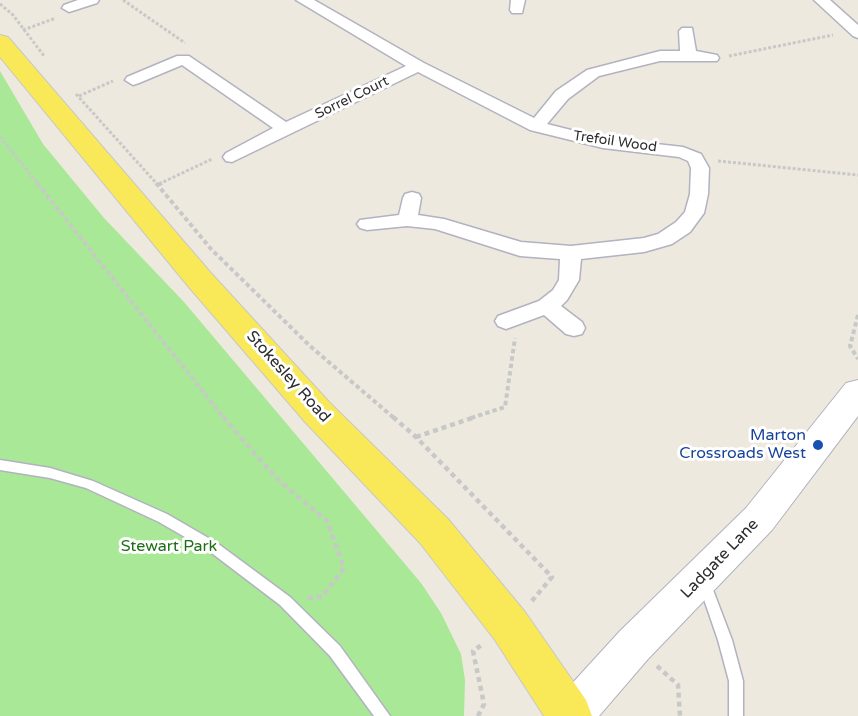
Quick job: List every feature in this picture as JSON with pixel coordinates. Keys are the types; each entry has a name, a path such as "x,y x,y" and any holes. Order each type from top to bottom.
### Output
{"main road":[{"name":"Stokesley Road","path":"11,36 215,297 318,413 434,531 510,626 570,716"},
{"name":"Ladgate Lane","path":"570,716 634,645 759,519 858,392"}],"street":[{"path":"69,8 92,0"},
{"path":"820,0 856,32"},
{"name":"Trefoil Wood","path":"311,1 418,66 536,126 603,143 682,152 695,158"},
{"path":"687,31 688,55"},
{"path":"536,126 562,95 593,73 636,61 688,55 711,58"},
{"path":"133,80 191,56 285,129"},
{"name":"Sorrel Court","path":"232,157 285,129 418,66"},
{"path":"367,224 407,220 446,225 520,249 571,253 644,245 665,239 683,227 694,213 699,194 700,168 695,158"},
{"path":"407,220 412,198"},
{"path":"506,321 547,306 560,295 568,280 571,253"},
{"path":"547,306 574,328"}],"lane":[{"path":"0,465 50,473 89,484 163,518 213,547 285,601 335,651 383,716"},
{"path":"702,579 725,640 736,681 736,716"}],"path":[{"path":"123,0 191,56"},
{"path":"0,4 13,15 11,36"},
{"path":"11,36 74,12 69,8"},
{"path":"711,58 856,32"},
{"path":"11,36 51,65"},
{"path":"79,97 127,75 133,80"},
{"path":"72,89 158,185 211,249 310,346 416,437 552,577"},
{"path":"0,137 222,416 278,480 327,521 344,568 322,597 285,601"},
{"path":"158,185 226,152 232,157"},
{"path":"695,158 858,175"},
{"path":"858,315 850,346 858,359"},
{"path":"416,437 505,407 516,330 506,321"},
{"path":"634,645 678,685 680,716"}],"green space":[{"name":"Stewart Park","path":"0,71 43,144 104,218 184,302 421,583 441,613 461,654 465,680 464,716 0,716"}],"place":[{"name":"Marton Crossroads West","path":"818,445"}]}
